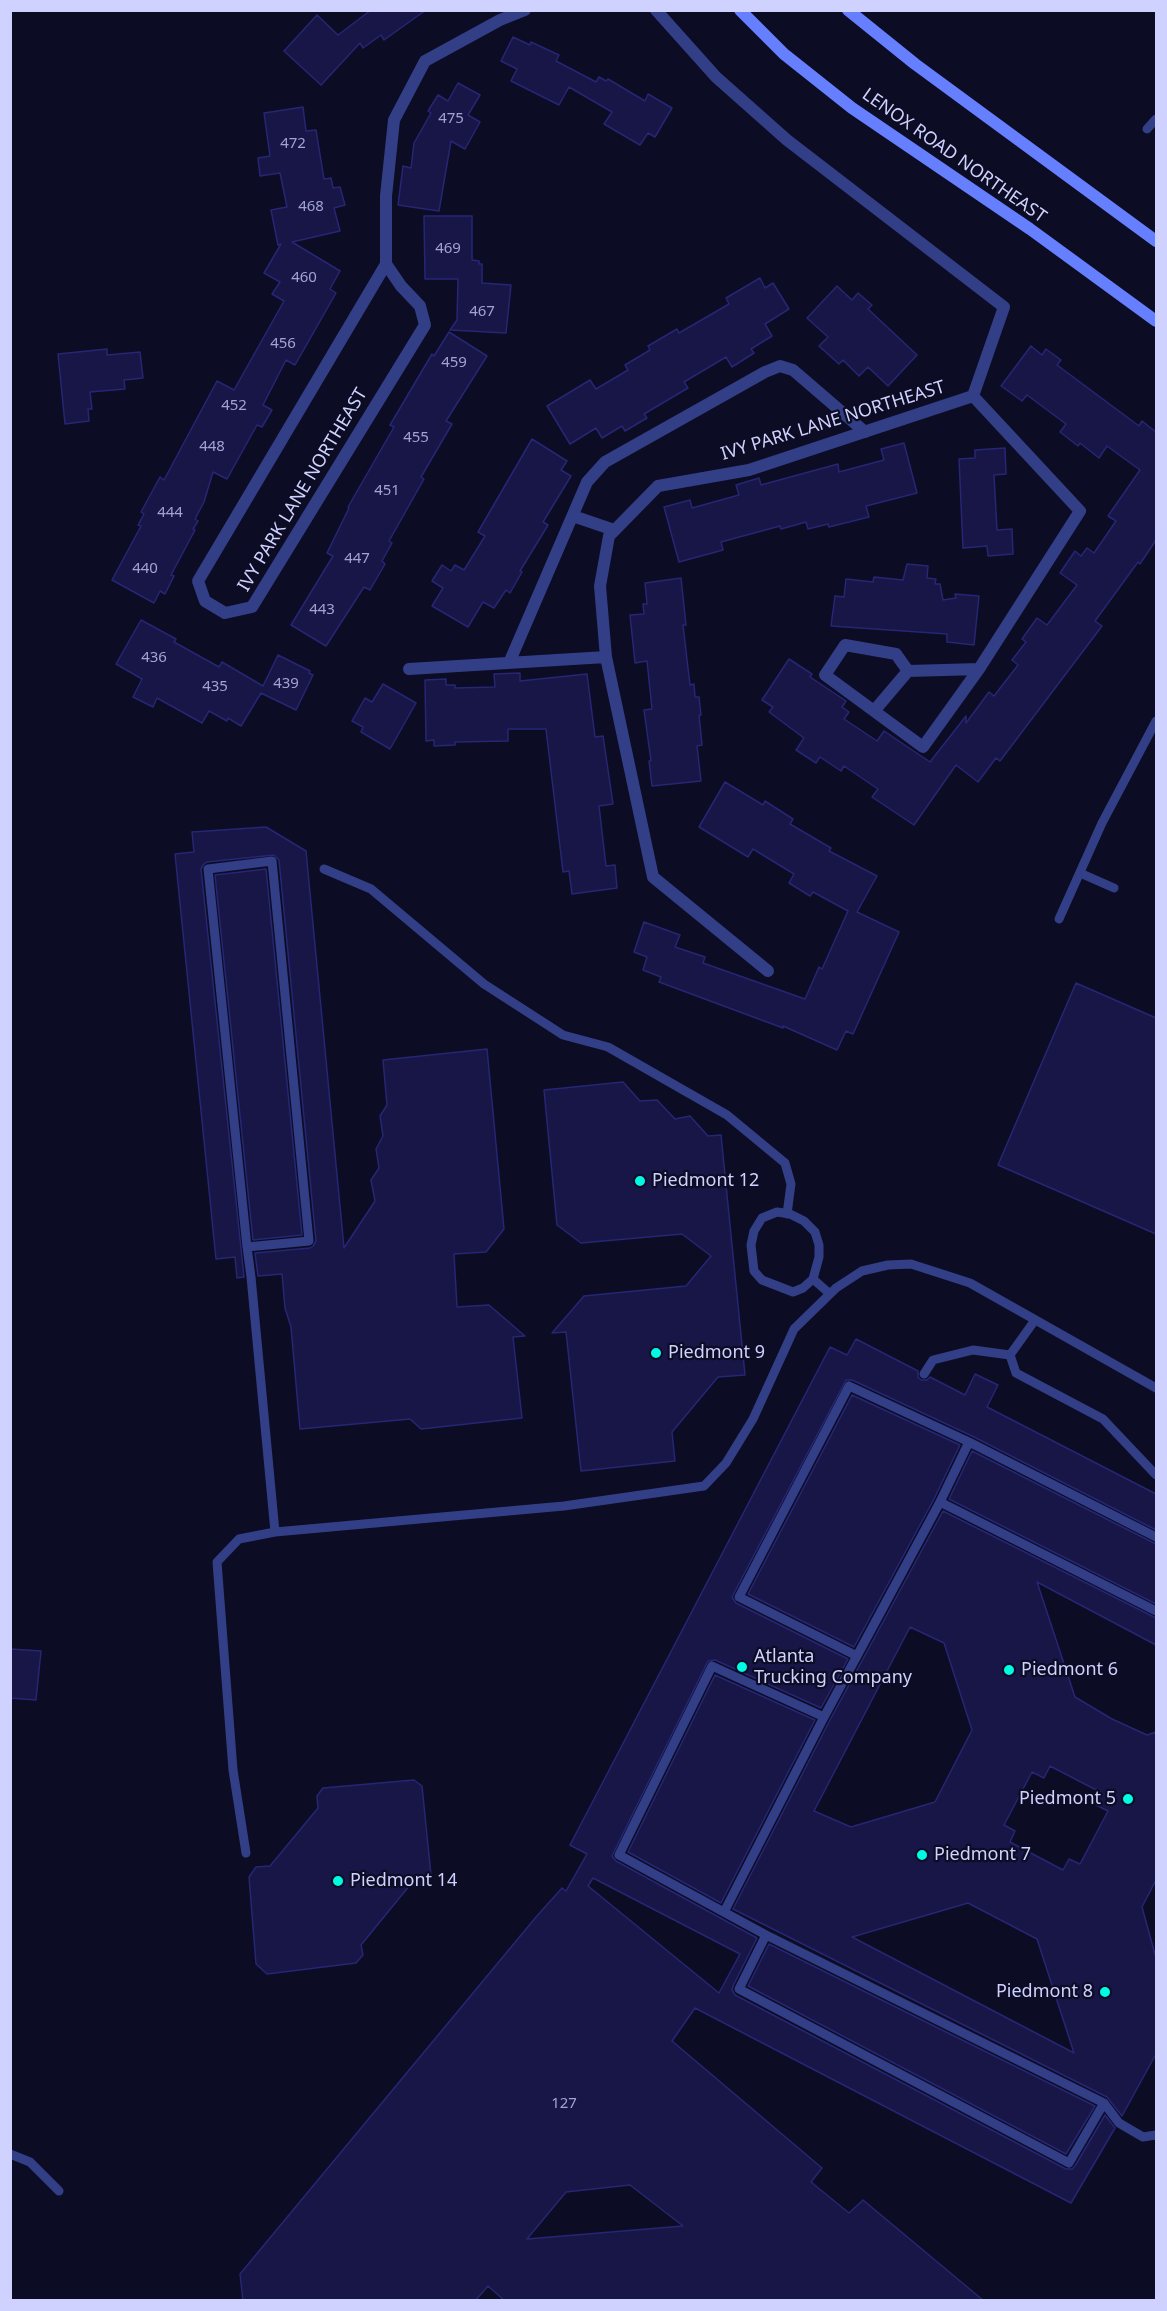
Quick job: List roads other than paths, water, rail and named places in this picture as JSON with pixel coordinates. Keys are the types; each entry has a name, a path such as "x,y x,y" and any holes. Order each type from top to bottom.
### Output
{"main road":[{"name":"LENOX ROAD NORTHEAST","path":"740,10 784,54 852,108 1030,229 1156,321"},
{"path":"848,10 915,64 1156,241"}],"street":[{"path":"386,264 386,196 394,120 425,61 500,20 525,10"},
{"path":"656,10 716,76 787,140 1004,307 973,396 1080,511 979,669 923,747 825,675 845,645 896,654 908,671"},
{"name":"IVY PARK LANE NORTHEAST","path":"386,264 401,286 420,306 425,325 252,607 225,613 204,601 198,581 386,264"},
{"path":"509,663 587,482 604,462 765,372 780,366 793,370 865,432"},
{"name":"IVY PARK LANE NORTHEAST","path":"768,971 653,877 606,657 600,586 609,536 658,486 749,470 973,396"},
{"path":"573,516 614,530"},
{"path":"409,669 606,657"},
{"path":"874,711 908,671 979,669"}],"lane":[{"path":"1147,129 1156,119"},
{"path":"1059,920 1102,823 1156,721"},
{"path":"247,1247 309,1241 272,861 208,869 275,1532"},
{"path":"324,870 371,889 484,984 563,1035 608,1047 727,1115 785,1163 791,1184 787,1214"},
{"path":"1080,873 1114,888"},
{"path":"777,1212 787,1214 804,1221 814,1232 819,1245 819,1257 813,1279 793,1292 762,1280 754,1270 751,1245 754,1231 762,1218 777,1212"},
{"path":"246,1853 232,1770 217,1563 239,1539 275,1532 564,1506 704,1486 726,1462 753,1419 794,1329 830,1294 862,1271 888,1265 911,1264 970,1284 1156,1388"},
{"path":"813,1279 830,1294"},
{"path":"1010,1355 1035,1320"},
{"path":"924,1374 933,1360 973,1350 1010,1355"},
{"path":"1010,1355 1016,1374 1103,1419 1156,1475"},
{"path":"857,1656 739,1597 849,1386 969,1442 1156,1537"},
{"path":"724,1912 824,1718 940,1502 969,1442"},
{"path":"940,1502 1156,1611"},
{"path":"824,1718 712,1666 619,1855 766,1935 1104,2103 1119,2122 1143,2137 1156,2135"},
{"path":"766,1935 739,1989 1069,2163 1104,2103"},
{"path":"10,2154 30,2162 59,2191"}],"place":[{"name":"Piedmont 12","path":"640,1181"},
{"name":"Piedmont 9","path":"656,1353"},
{"name":"Atlanta Trucking Company","path":"742,1667"},
{"name":"Piedmont 6","path":"1009,1670"},
{"name":"Piedmont 5","path":"1128,1799"},
{"name":"Piedmont 7","path":"922,1855"},
{"name":"Piedmont 14","path":"338,1881"},
{"name":"Piedmont 8","path":"1105,1992"}]}
